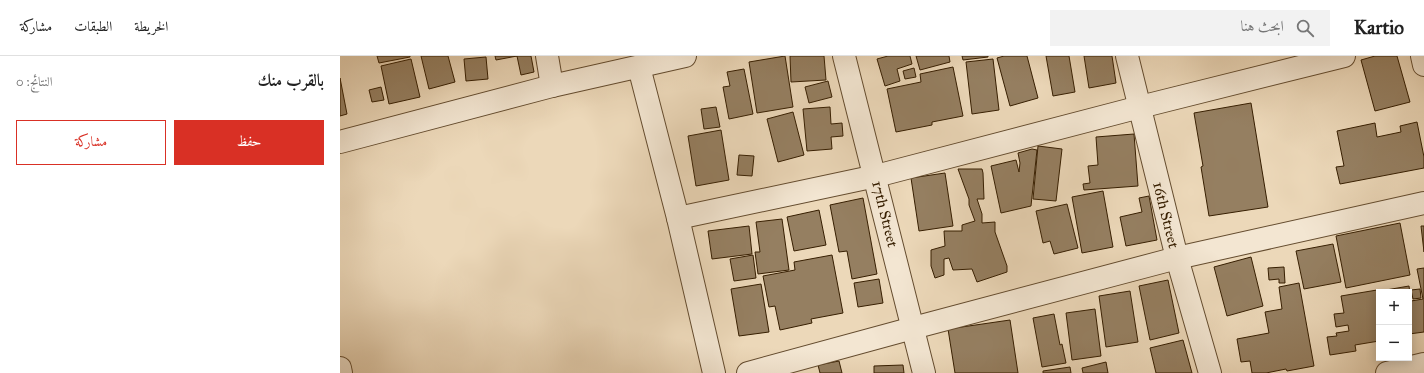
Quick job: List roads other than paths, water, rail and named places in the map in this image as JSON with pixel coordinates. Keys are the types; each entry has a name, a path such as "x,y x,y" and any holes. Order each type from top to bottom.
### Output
{"street":[{"path":"547,56 552,86"},
{"path":"340,142 552,86 685,56"},
{"name":"17th Street","path":"844,56 876,176 924,373"},
{"name":"16th Street","path":"1127,56 1177,258 1210,373"},
{"path":"678,218 876,176 1140,107 1344,56"},
{"path":"1422,56 1424,65"},
{"path":"639,67 678,218 714,373"},
{"path":"748,373 1177,258 1424,203"},
{"path":"1387,373 1424,364"},
{"path":"340,368 341,373"}]}
